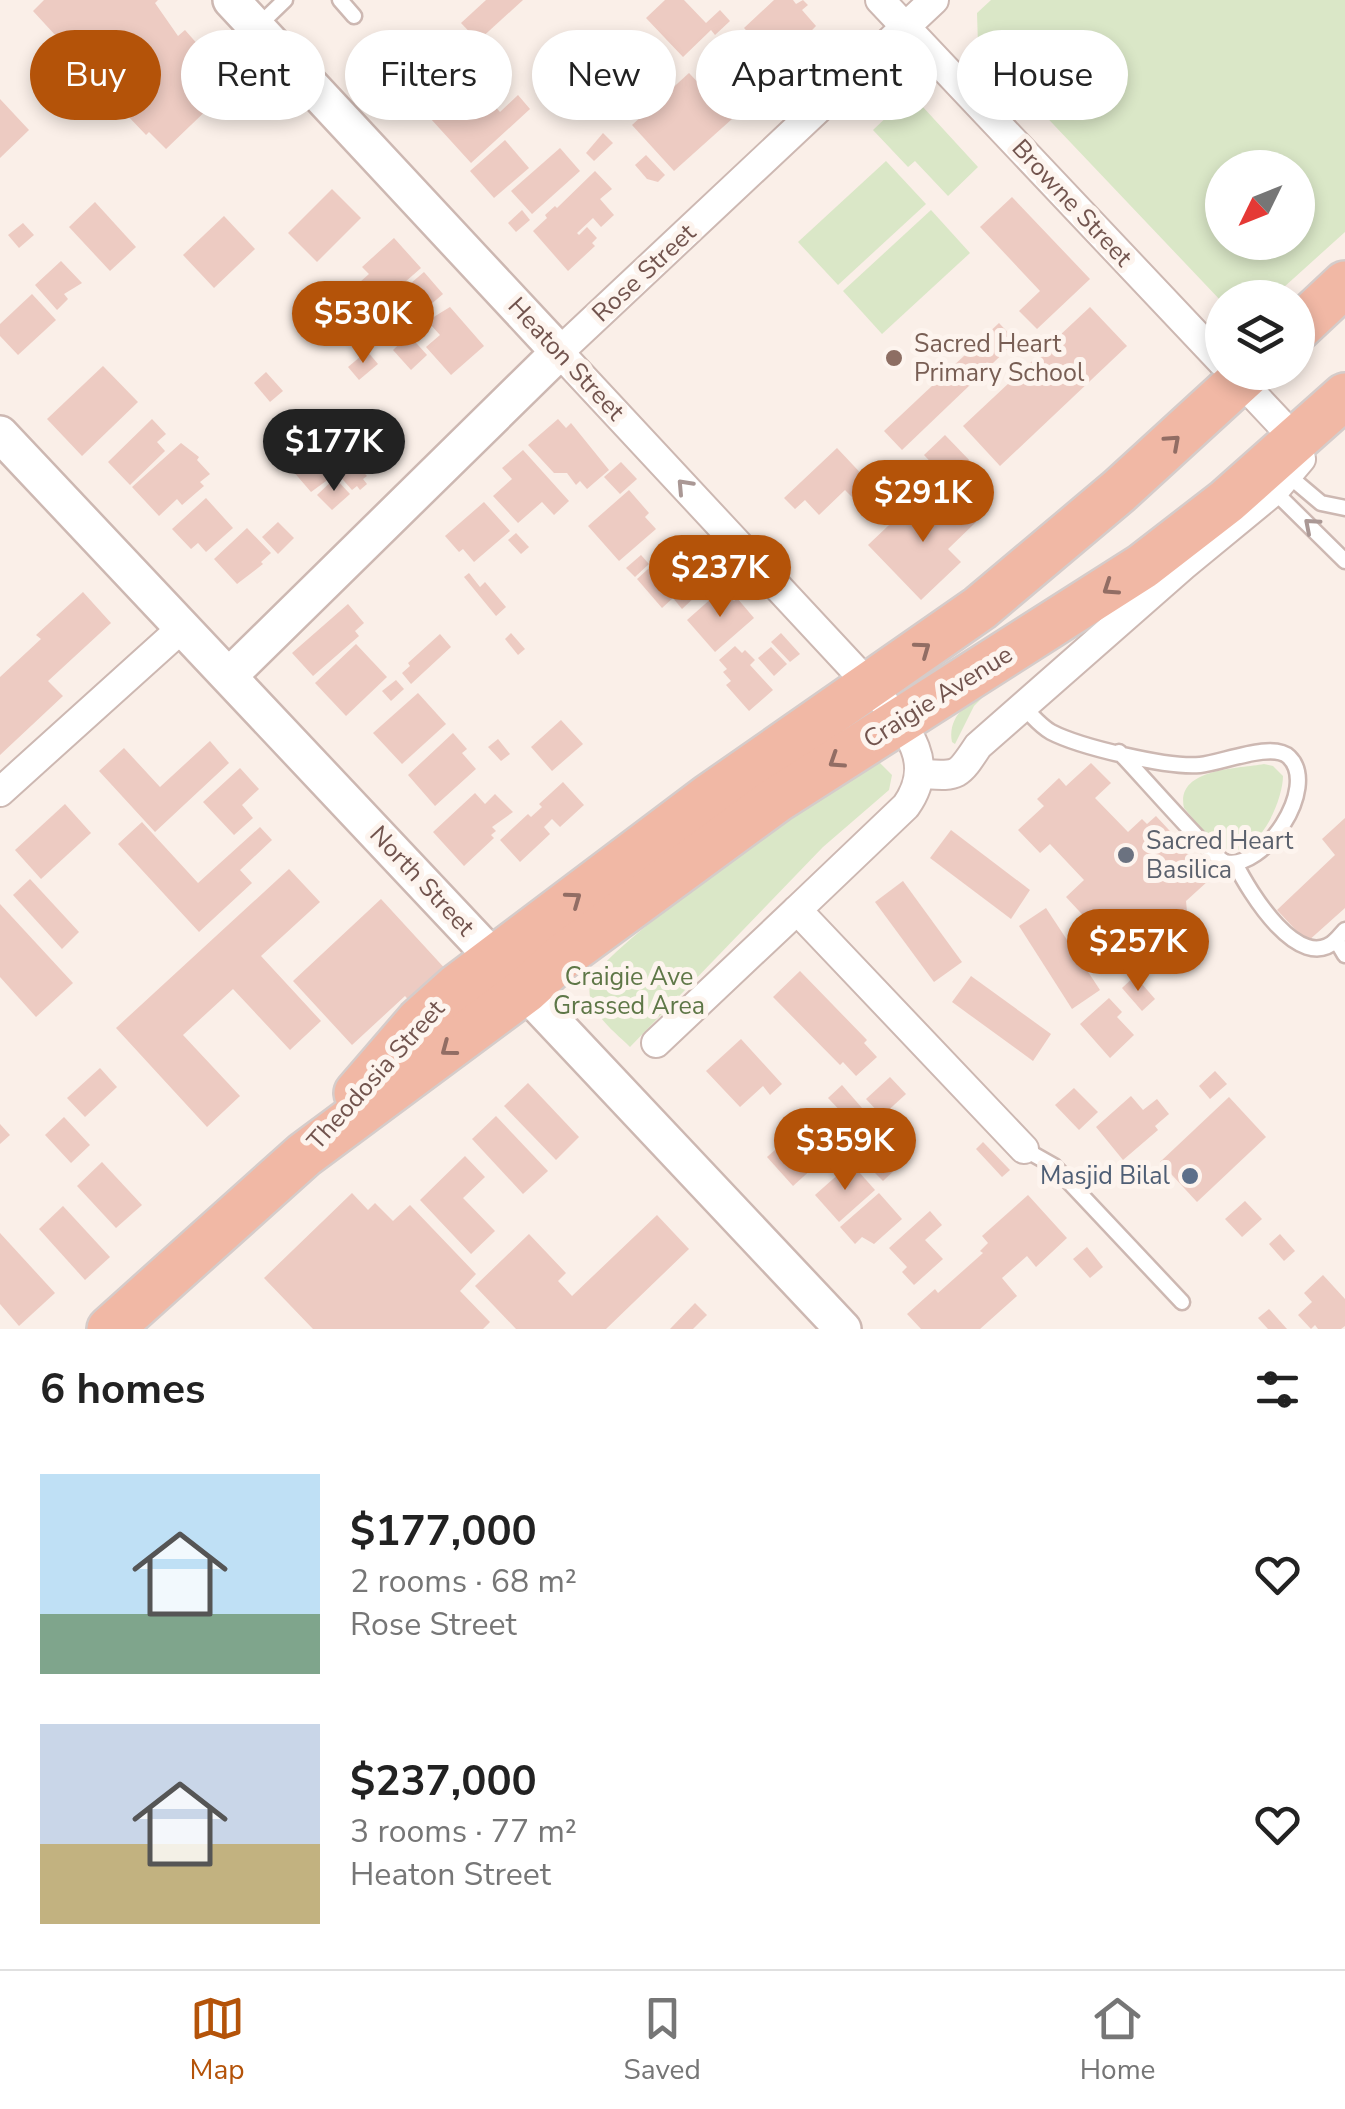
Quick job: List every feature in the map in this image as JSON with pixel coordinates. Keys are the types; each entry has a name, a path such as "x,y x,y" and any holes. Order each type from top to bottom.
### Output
{"highway":[{"path":"1315,312 1345,284"},
{"name":"Craigie Avenue","path":"511,974 709,798 980,608 1048,553 1217,390"},
{"name":"Craigie Avenue","path":"511,974 554,964 776,800 1143,566 1227,501 1286,469 1345,396"},
{"name":"Theodosia Street","path":"110,1329 304,1155 419,1021 511,974"}],"street":[{"name":"Heaton Street","path":"231,0 870,686 899,721 920,757 920,774"},
{"name":"Browne Street","path":"880,0 1205,340"},
{"name":"Rose Street","path":"229,676 559,352 934,0"},
{"name":"Browne Street","path":"1245,390 1286,469"},
{"name":"North Street","path":"0,434 843,1329"},
{"path":"656,1043 906,806 916,792 920,774 961,773 978,746 1183,566 1286,469"},
{"path":"0,792 183,627"},
{"path":"797,910 1024,1149"}],"lane":[{"path":"257,28 285,0"},
{"path":"340,0 354,16"},
{"path":"1286,469 1321,503 1345,508"},
{"path":"1286,469 1345,561"},
{"path":"1023,707 1046,730 1056,734 1185,766 1268,750 1292,759 1298,783 1284,824 1251,856 1235,863"},
{"path":"1119,752 1212,854 1235,863 1259,904 1302,946 1317,951 1327,948 1341,935"},
{"path":"1341,935 1345,954"},
{"path":"1024,1149 1054,1166 1182,1302"}],"green space":[{"path":"991,0 1345,0 1345,232 1315,259 1315,150 1205,150 1205,260 1314,260 1292,280 1205,280 1205,284 1049,120 1128,120 1128,30 978,30 977,13"},
{"path":"884,120 935,120 978,167 948,196 915,161 908,167 873,130"},
{"path":"886,161 926,204 838,285 798,242"},
{"path":"931,210 970,253 882,334 843,291"},
{"path":"982,698 955,744 951,734 958,714"},
{"name":"Craigie Ave Grassed Area","path":"880,763 892,775 889,790 823,847 630,1047 592,1003 590,985 602,966 630,939 716,873 868,766"},
{"path":"1273,766 1283,776 1266,827 1247,846 1236,850 1218,845 1184,808 1189,785 1211,773"}],"building":[{"path":"44,0 158,0 155,3 178,36 181,33 181,120 196,120 166,149 132,120 161,120 161,30 51,30 33,11"},
{"path":"486,0 523,0 490,30 468,30 461,23"},
{"path":"665,0 684,0 706,23 720,10 730,21 720,30 696,30 696,44 683,57 676,50 676,30 657,30 646,18"},
{"path":"774,0 793,0 796,4 803,0 808,5 802,10 816,26 812,30 744,28"},
{"path":"689,73 696,80 696,120 731,120 674,171 632,125 637,120 676,120 676,85"},
{"path":"518,95 530,109 471,163 432,120 512,120 512,101"},
{"path":"0,99 29,130 0,158"},
{"path":"603,133 613,143 594,161 586,153"},
{"path":"505,140 529,168 494,198 470,171"},
{"path":"560,148 580,171 532,214 511,191"},
{"path":"646,155 665,175 658,182 647,179 635,165"},
{"path":"595,171 612,189 600,199 614,215 601,227 593,218 577,233 587,227 597,238 592,243 595,246 568,271 533,231 547,218 545,215"},
{"path":"332,189 361,218 317,262 288,233"},
{"path":"1012,197 1090,279 1037,329 1019,311 1040,291 980,227"},
{"path":"95,202 136,247 110,271 69,227"},
{"path":"522,210 530,220 516,232 508,223"},
{"path":"224,216 255,249 214,288 183,255"},
{"path":"23,223 34,235 19,248 8,235"},
{"path":"394,238 421,268 380,304 360,282 369,274 362,267"},
{"path":"61,261 82,283 64,294 68,299 57,310 35,285"},
{"path":"424,272 443,294 416,317 410,310 397,322 384,306"},
{"path":"32,294 56,320 18,355 0,336 0,324"},
{"path":"450,307 484,346 451,375 426,347 440,335 430,324 432,318"},
{"path":"1090,307 1127,346 1000,466 963,426"},
{"path":"999,323 1016,341 902,450 884,431"},
{"path":"409,335 427,355 411,370 393,350"},
{"path":"367,351 378,364 359,380 348,367"},
{"path":"103,366 138,402 82,456 47,419"},
{"path":"266,372 283,391 270,402 254,383"},
{"path":"152,419 166,434 157,442 165,451 130,485 108,462"},
{"path":"558,419 566,428 571,423 609,470 587,489 580,481 576,485 567,473 554,473 528,445"},
{"path":"309,422 348,465 353,461 367,476 363,479 367,484 360,490 357,486 352,490 337,473 311,492 286,463 303,449 293,437"},
{"path":"945,435 974,465 953,486 924,455"},
{"path":"181,443 199,457 197,460 210,474 200,482 204,486 182,505 177,499 159,516 132,487"},
{"path":"837,448 869,482 852,497 845,490 819,515 805,500 795,509 784,498"},
{"path":"523,450 569,501 554,515 542,502 518,523 493,496 512,479 502,468"},
{"path":"621,462 637,479 620,494 604,477"},
{"path":"335,478 350,494 332,510 317,495"},
{"path":"629,490 649,513 645,517 656,529 619,561 588,526"},
{"path":"951,495 976,522 948,549 961,562 921,600 868,545 908,507 923,522"},
{"path":"206,498 233,528 206,552 198,543 191,549 172,529"},
{"path":"484,502 510,531 474,562 445,536"},
{"path":"278,522 294,538 278,554 262,537"},
{"path":"247,528 271,553 237,584 214,559"},
{"path":"516,533 529,547 521,554 508,540"},
{"path":"681,546 710,583 682,609 673,598 662,608 637,579 668,551 671,555"},
{"path":"641,555 649,564 635,577 626,568"},
{"path":"469,573 480,587 485,582 506,607 496,616 464,577"},
{"path":"722,589 734,601 737,598 754,618 715,652 687,620"},
{"path":"83,592 111,623 48,681 63,696 0,755 0,677 41,639 36,635"},
{"path":"348,604 364,623 355,631 359,636 313,676 292,653"},
{"path":"511,633 525,649 518,655 505,639"},
{"path":"781,633 800,654 790,662 771,642"},
{"path":"440,634 451,647 411,684 402,673"},
{"path":"356,644 387,677 346,716 315,683"},
{"path":"735,646 755,660 750,665 773,690 749,711 726,685 731,681 719,660"},
{"path":"771,647 787,664 774,676 758,658"},
{"path":"396,680 404,689 391,701 382,691"},
{"path":"418,693 446,724 402,764 373,733"},
{"path":"561,720 583,744 552,771 531,747"},
{"path":"453,733 467,749 462,753 476,769 435,806 408,775"},
{"path":"498,739 510,754 501,761 488,747"},
{"path":"210,741 229,763 155,832 99,771 124,748 160,787"},
{"name":"Sacred Heart Basilica","path":"1091,763 1111,783 1095,798 1128,832 1142,819 1147,824 1156,816 1194,857 1189,861 1208,881 1186,901 1188,922 1175,939 1152,943 1135,929 1119,945 1109,934 1105,939 1066,897 1084,880 1050,844 1040,853 1018,830 1044,806 1037,799 1059,778 1066,786"},
{"path":"240,768 259,789 242,805 253,818 234,835 203,802"},
{"path":"563,782 584,805 560,827 552,819 544,827 550,834 520,862 500,840 528,814 531,817 542,807 539,804"},
{"path":"475,793 485,804 495,794 513,812 492,827 496,831 491,835 494,838 464,866 433,832"},
{"path":"65,804 91,833 41,879 15,850"},
{"path":"1345,818 1345,908 1307,942 1277,910 1335,855 1322,839"},
{"path":"142,822 198,883 260,827 272,840 240,870 252,883 199,932 118,844"},
{"path":"951,830 1030,890 1011,919 930,858"},
{"path":"289,869 320,902 261,956 321,1021 290,1050 233,989 183,1035 240,1096 207,1127 116,1028"},
{"path":"30,879 79,932 62,949 13,895"},
{"path":"903,881 962,962 934,982 875,902"},
{"path":"381,899 449,973 414,1006 405,996 352,1045 293,981"},
{"path":"0,904 73,983 36,1017 0,977"},
{"path":"1046,908 1100,990 1072,1009 1019,926"},
{"path":"800,971 867,1040 864,1043 877,1057 856,1076 843,1062 840,1065 773,997"},
{"path":"971,976 1051,1034 1033,1061 952,1002"},
{"path":"1135,976 1155,999 1142,1011 1122,988"},
{"path":"1109,998 1122,1012 1117,1017 1134,1035 1110,1058 1080,1024"},
{"path":"741,1039 782,1084 770,1095 763,1086 740,1107 706,1071"},
{"path":"100,1068 117,1087 85,1117 67,1098"},
{"path":"1215,1071 1227,1084 1210,1099 1199,1086"},
{"path":"890,1077 906,1094 882,1116 866,1099"},
{"path":"528,1083 579,1137 556,1160 504,1106"},
{"path":"842,1085 862,1108 849,1120 828,1098"},
{"path":"1074,1088 1098,1112 1079,1130 1055,1105"},
{"path":"1131,1096 1143,1110 1157,1099 1169,1114 1155,1126 1158,1130 1123,1160 1096,1127"},
{"path":"1229,1097 1266,1137 1197,1202 1160,1162"},
{"path":"496,1116 548,1171 523,1194 472,1139"},
{"path":"64,1117 90,1145 71,1163 45,1135"},
{"path":"808,1121 834,1149 793,1186 767,1157"},
{"path":"0,1124 10,1135 0,1144"},
{"path":"983,1142 1010,1170 1002,1177 976,1149"},
{"path":"889,1154 900,1165 883,1181 872,1170"},
{"path":"465,1156 485,1177 463,1198 495,1231 471,1254 420,1200"},
{"path":"102,1162 142,1205 116,1228 77,1186"},
{"path":"851,1163 875,1190 839,1222 815,1195"},
{"path":"352,1193 368,1210 375,1203 393,1221 410,1205 476,1274 460,1291 490,1322 483,1329 313,1329 264,1278"},
{"path":"879,1193 902,1219 874,1244 862,1237 855,1244 840,1227"},
{"path":"1028,1195 1067,1238 1036,1267 1027,1256 1002,1278 1017,1296 980,1329 921,1329 907,1314 935,1289 938,1293 983,1253 980,1251 988,1243 982,1236"},
{"path":"1245,1201 1262,1219 1242,1237 1225,1219"},
{"path":"63,1206 110,1257 85,1280 39,1229"},
{"path":"930,1211 942,1225 925,1240 943,1259 914,1285 902,1272 907,1267 889,1248"},
{"path":"657,1215 689,1249 606,1329 516,1329 475,1286 529,1234 566,1273 558,1281 572,1296"},
{"path":"0,1233 55,1293 19,1326 0,1304"},
{"path":"1280,1234 1295,1251 1284,1261 1269,1244"},
{"path":"1087,1247 1103,1267 1090,1278 1073,1259"},
{"path":"1323,1275 1345,1299 1345,1326 1341,1329 1318,1329 1315,1325 1311,1329 1298,1315 1312,1302 1304,1293"},
{"path":"695,1303 707,1315 693,1329 670,1329"},
{"path":"1269,1309 1287,1329 1268,1329 1258,1318"}],"place":[{"name":"Sacred Heart Primary School","path":"894,358"},
{"name":"Sacred Heart Basilica","path":"1126,855"},
{"name":"Masjid Bilal","path":"1190,1176"}]}
